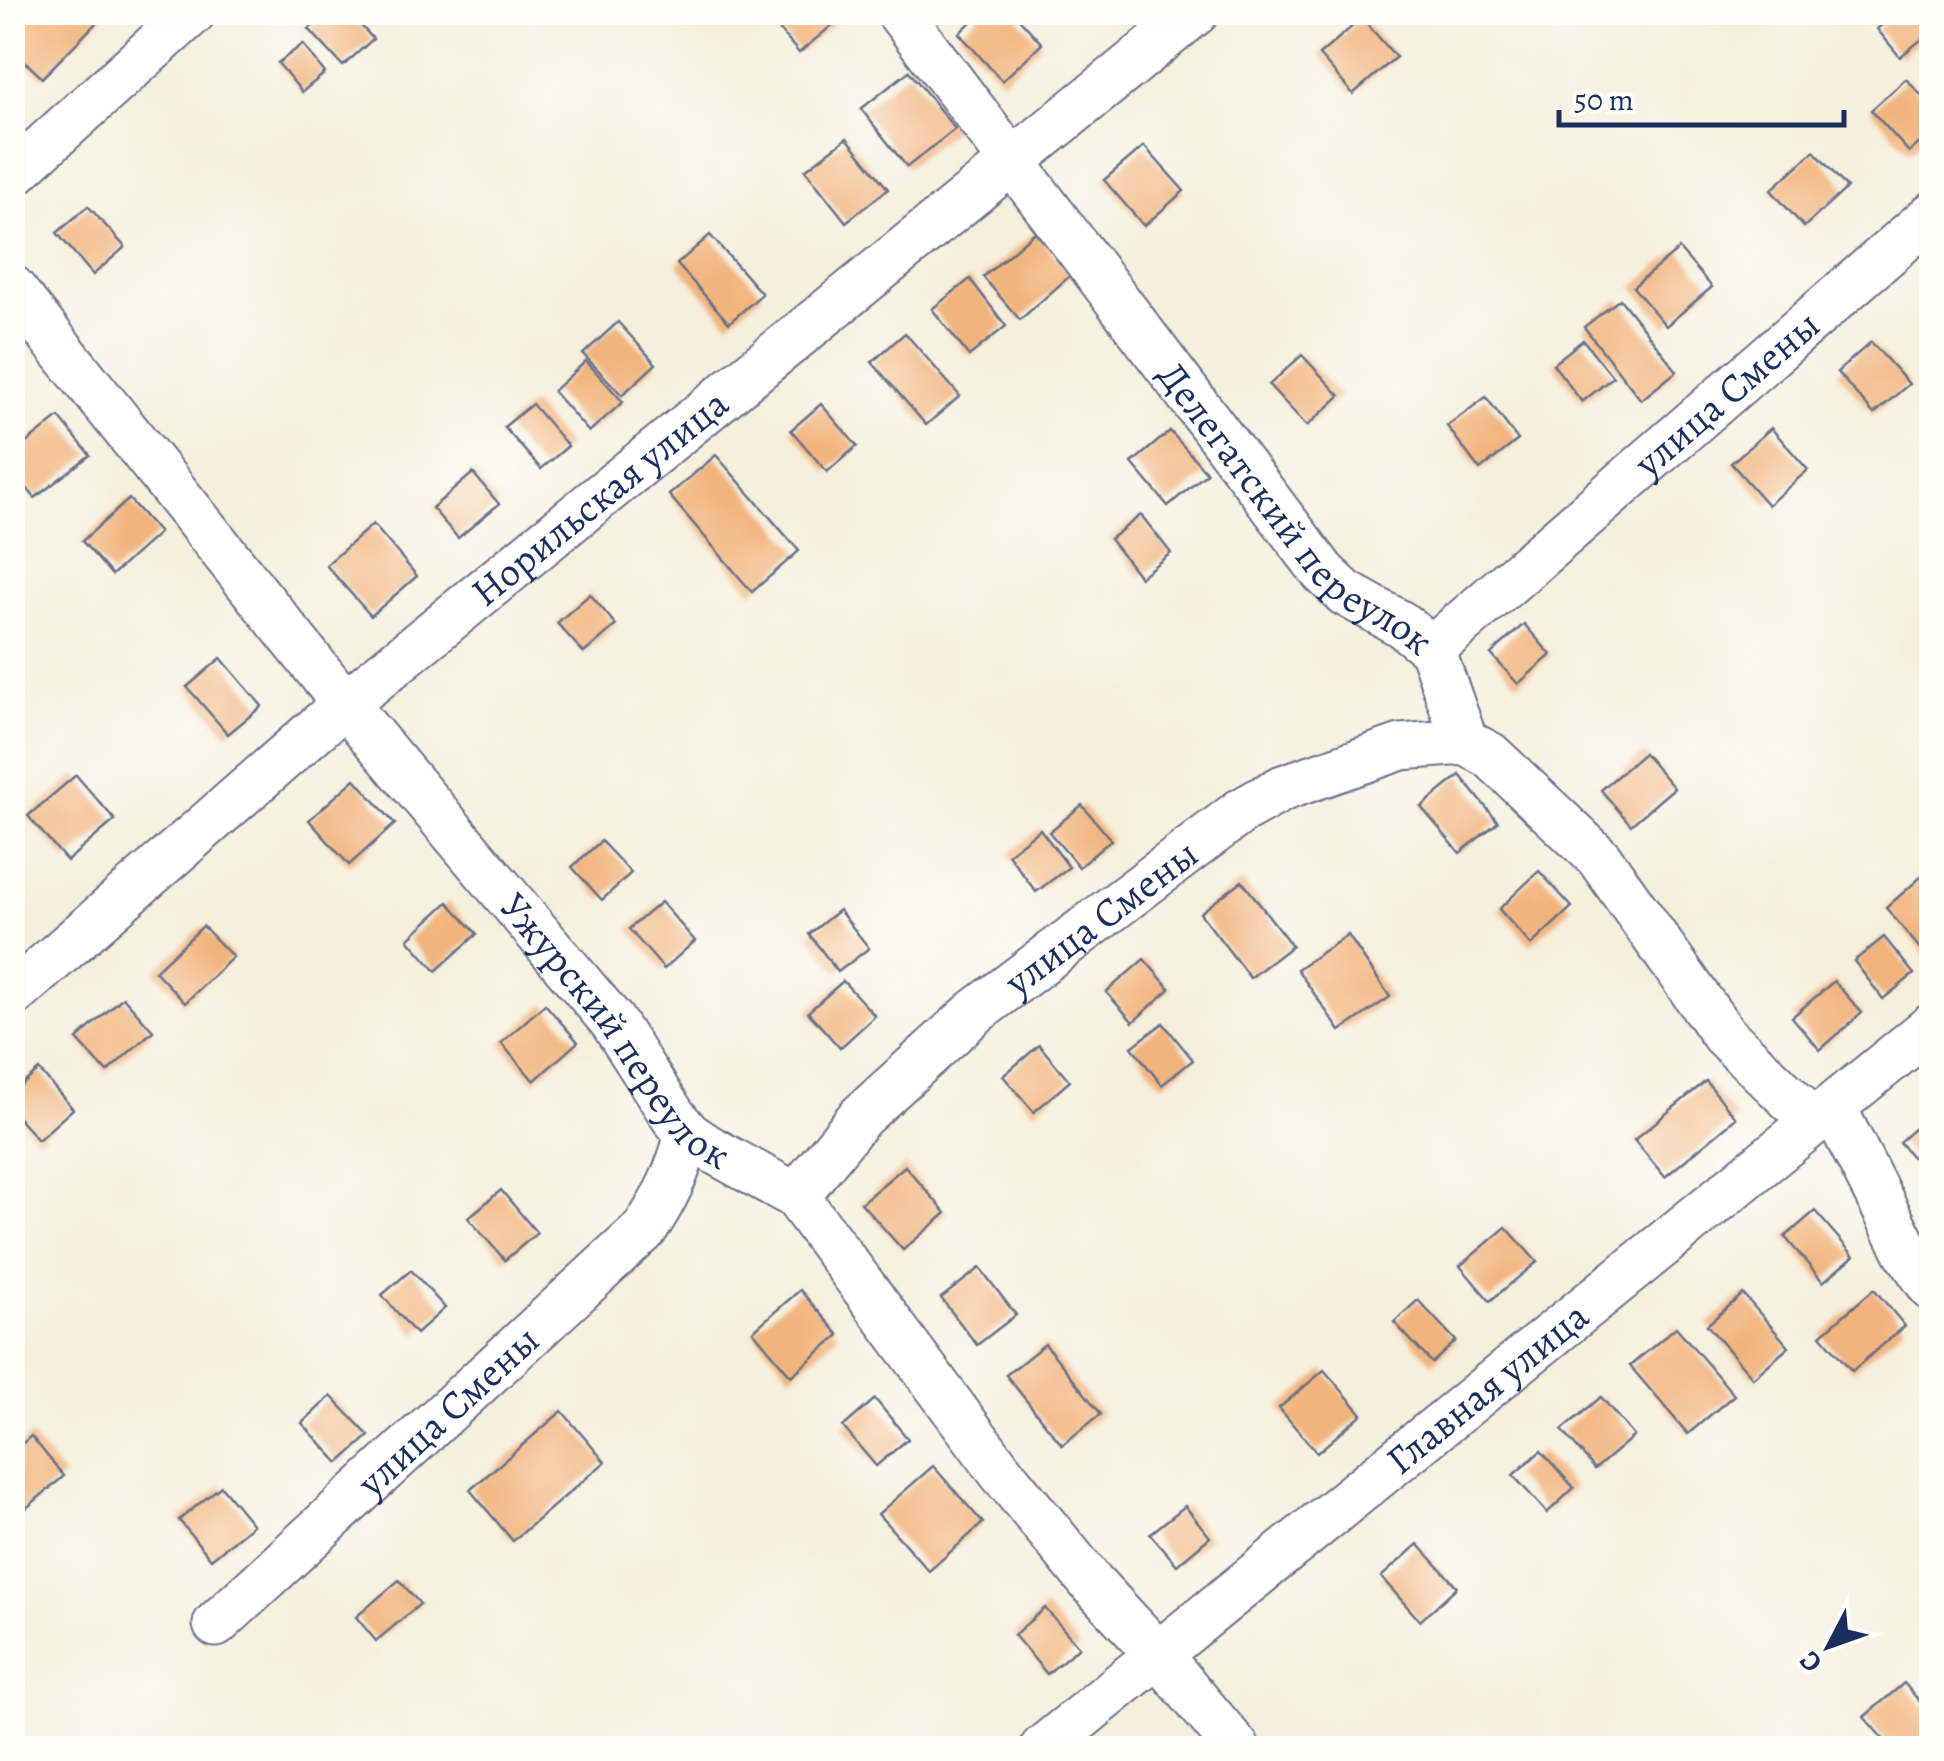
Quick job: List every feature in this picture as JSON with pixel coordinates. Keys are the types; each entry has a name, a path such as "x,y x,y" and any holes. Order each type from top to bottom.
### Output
{"street":[{"path":"12,175 193,12"},
{"name":"Делегатский переулок","path":"899,12 1323,572 1346,593 1401,624 1432,649 1465,742"},
{"name":"Норильская улица","path":"12,995 344,704 1196,12"},
{"name":"улица Смены","path":"1432,649 1932,215"},
{"name":"Ужурский переулок","path":"12,288 344,704 612,1022 649,1082 688,1134 796,1196 1001,1472 1090,1582 1157,1653 1237,1748"},
{"path":"1465,742 1490,755 1599,858 1724,1035 1824,1115 1932,1288"},
{"name":"улица Смены","path":"796,1196 860,1117 974,1013 1240,812 1283,788 1400,747 1465,742"},
{"name":"Главная улица","path":"1043,1748 1932,1026"},
{"name":"улица Смены","path":"216,1624 644,1230 680,1168 688,1134"}],"building":[{"path":"12,12 107,12 42,78 12,49"},
{"path":"328,12 349,12 373,39 343,66 309,29"},
{"path":"784,12 848,12 799,53 773,22"},
{"path":"982,12 1013,12 1042,44 1002,81 959,33"},
{"path":"1897,12 1932,12 1932,31 1900,57 1877,29"},
{"path":"1362,18 1396,57 1353,94 1319,55"},
{"path":"303,44 325,73 302,92 278,63"},
{"path":"909,71 955,129 907,167 861,109"},
{"path":"1906,79 1932,107 1932,133 1909,152 1871,110"},
{"path":"847,138 888,189 846,222 805,170"},
{"path":"1144,146 1184,191 1144,226 1104,180"},
{"path":"1814,151 1847,188 1804,227 1771,190"},
{"path":"88,206 125,247 93,275 57,233"},
{"path":"1035,232 1072,274 1020,320 983,277"},
{"path":"710,235 762,294 729,323 677,264"},
{"path":"1679,249 1712,287 1666,326 1633,287"},
{"path":"970,279 1006,326 969,356 932,309"},
{"path":"1620,299 1677,371 1641,400 1584,327"},
{"path":"618,322 656,364 622,395 583,354"},
{"path":"905,333 960,396 926,425 872,362"},
{"path":"1583,340 1613,377 1582,402 1553,364"},
{"path":"1871,342 1909,384 1874,414 1837,372"},
{"path":"1302,355 1340,396 1307,426 1269,385"},
{"path":"586,361 623,402 589,432 553,391"},
{"path":"1486,397 1518,440 1480,470 1447,426"},
{"path":"532,404 568,446 541,469 504,427"},
{"path":"821,404 857,446 827,472 791,430"},
{"path":"59,417 90,455 35,498 12,470 12,454"},
{"path":"1771,428 1808,470 1768,505 1731,463"},
{"path":"1170,431 1207,473 1168,506 1132,463"},
{"path":"716,455 799,551 752,592 669,495"},
{"path":"473,473 499,504 458,538 432,508"},
{"path":"129,499 159,533 112,575 82,541"},
{"path":"1141,515 1171,553 1140,577 1110,539"},
{"path":"373,524 417,576 371,616 326,565"},
{"path":"590,594 616,625 584,653 557,623"},
{"path":"1524,624 1551,655 1518,684 1491,654"},
{"path":"221,658 262,706 228,734 187,687"},
{"path":"1644,753 1674,788 1631,825 1601,790"},
{"path":"76,775 115,820 67,861 28,816"},
{"path":"1460,775 1498,822 1460,853 1421,807"},
{"path":"355,779 395,824 349,865 309,820"},
{"path":"1082,805 1111,840 1079,867 1049,832"},
{"path":"1040,829 1069,867 1036,892 1008,854"},
{"path":"601,841 631,873 602,900 572,867"},
{"path":"1539,871 1572,907 1531,945 1499,909"},
{"path":"1922,876 1932,887 1932,955 1928,958 1886,908"},
{"path":"1242,881 1292,946 1250,978 1200,913"},
{"path":"448,902 477,934 436,971 408,939"},
{"path":"661,902 695,941 664,969 629,929"},
{"path":"839,910 869,948 838,972 809,934"},
{"path":"203,926 233,957 185,1003 155,971"},
{"path":"1348,935 1390,997 1340,1031 1297,969"},
{"path":"1884,937 1914,974 1883,999 1854,961"},
{"path":"1144,959 1170,989 1133,1022 1106,992"},
{"path":"843,981 875,1016 840,1048 808,1012"},
{"path":"1834,981 1862,1013 1820,1050 1792,1017"},
{"path":"123,997 153,1031 107,1072 77,1039"},
{"path":"545,1004 578,1042 534,1081 501,1043"},
{"path":"1163,1023 1193,1060 1162,1085 1132,1047"},
{"path":"1039,1045 1070,1081 1034,1112 1003,1076"},
{"path":"39,1070 73,1109 38,1140 12,1111 12,1093"},
{"path":"1706,1081 1736,1118 1665,1177 1634,1140"},
{"path":"1932,1113 1932,1179 1899,1142"},
{"path":"905,1166 946,1213 903,1250 861,1203"},
{"path":"501,1190 537,1233 505,1260 468,1218"},
{"path":"1815,1211 1854,1256 1823,1282 1785,1237"},
{"path":"1506,1227 1537,1262 1490,1301 1460,1266"},
{"path":"980,1268 1016,1315 977,1345 941,1298"},
{"path":"411,1270 445,1308 416,1334 382,1295"},
{"path":"1874,1289 1905,1326 1852,1371 1821,1335"},
{"path":"800,1290 839,1335 791,1376 753,1331"},
{"path":"1743,1294 1789,1347 1753,1378 1707,1325"},
{"path":"1418,1300 1456,1341 1432,1363 1394,1322"},
{"path":"1676,1327 1734,1395 1688,1434 1630,1366"},
{"path":"1045,1344 1101,1414 1062,1445 1006,1375"},
{"path":"1324,1370 1362,1414 1317,1453 1279,1408"},
{"path":"331,1396 369,1436 339,1463 302,1423"},
{"path":"1601,1397 1634,1436 1595,1469 1562,1430"},
{"path":"875,1399 908,1439 876,1466 843,1427"},
{"path":"562,1411 605,1462 513,1541 470,1490"},
{"path":"31,1436 64,1476 17,1516 12,1511 12,1452"},
{"path":"1541,1451 1574,1488 1547,1513 1513,1475"},
{"path":"933,1466 983,1523 929,1571 878,1514"},
{"path":"221,1486 253,1525 211,1559 179,1520"},
{"path":"1185,1506 1210,1537 1177,1565 1150,1534"},
{"path":"1418,1544 1457,1587 1420,1621 1381,1577"},
{"path":"399,1580 420,1604 376,1641 356,1617"},
{"path":"1045,1608 1079,1647 1047,1674 1014,1635"},
{"path":"1904,1683 1932,1716 1932,1748 1891,1748 1864,1717"}]}
